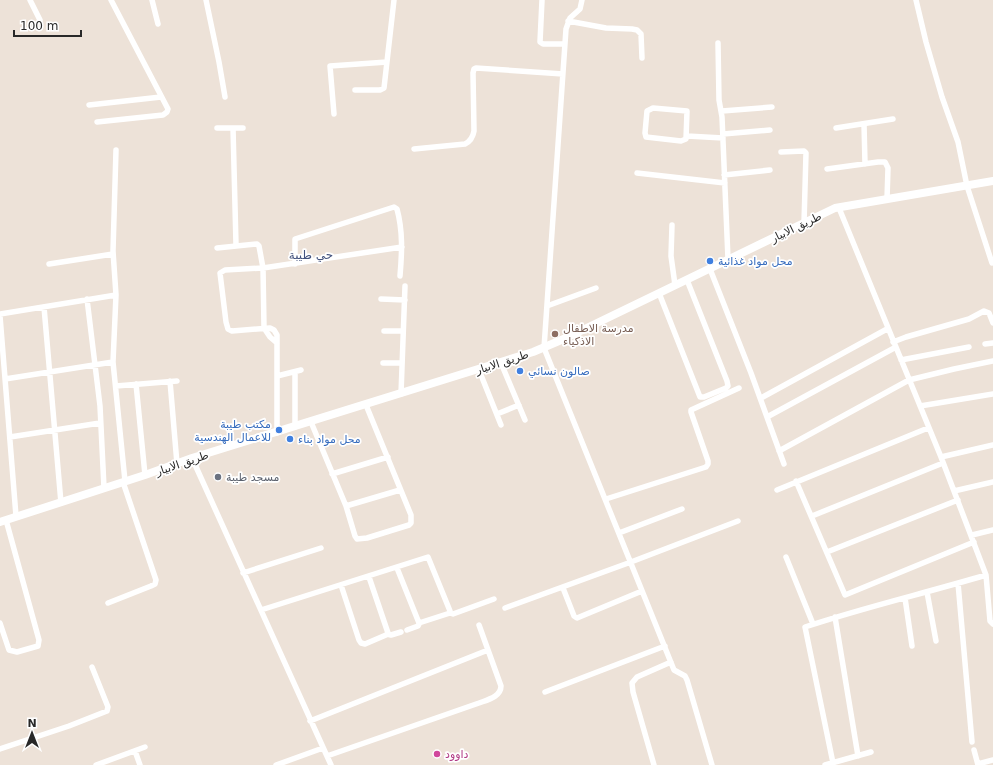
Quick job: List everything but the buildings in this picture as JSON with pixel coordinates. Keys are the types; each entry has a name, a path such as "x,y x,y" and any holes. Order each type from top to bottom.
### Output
{"main road":[{"name":"طريق الابيار","path":"3,521 145,475 192,458 479,370 544,348 836,208 993,181"}],"street":[{"path":"30,0 40,20"},
{"path":"97,122 164,115 168,109 111,0"},
{"path":"152,0 158,24"},
{"path":"206,0 225,97"},
{"path":"354,90 382,89 385,85 394,0"},
{"path":"542,0 540,42 543,44 565,44"},
{"path":"582,0 580,9 568,21 565,44 544,348 674,670 685,676 687,680 712,765"},
{"path":"916,0 942,98 958,142 967,186 992,263"},
{"path":"568,21 606,28 637,30 641,34 642,58"},
{"path":"718,43 719,100 722,111 728,259"},
{"path":"334,114 330,66 388,62"},
{"path":"414,149 465,144 470,141 474,131 474,69 563,74"},
{"path":"89,105 161,97"},
{"path":"722,111 772,107"},
{"path":"687,136 688,112 686,110 653,108 648,111 646,138 681,141 686,139 687,136 723,136 770,130"},
{"path":"836,128 894,119"},
{"path":"864,124 864,164"},
{"path":"217,128 243,128"},
{"path":"233,128 236,246"},
{"path":"108,603 156,584 124,482 113,362 116,295 112,254 116,150"},
{"path":"781,152 804,151 806,153 804,223"},
{"path":"826,169 882,161 887,163 887,199"},
{"path":"724,175 770,170"},
{"path":"637,173 725,183"},
{"path":"295,264 294,241 296,239 392,207 396,207 398,211 402,247 400,276"},
{"path":"839,208 972,535 986,575 990,621 993,624"},
{"path":"672,225 671,256 675,285"},
{"path":"217,248 257,244 260,248 263,268 264,328"},
{"path":"277,433 277,335 274,330 264,328 232,331 228,330 220,273 225,270 263,268 295,264 402,247"},
{"path":"49,264 112,254"},
{"path":"710,269 784,464"},
{"path":"658,293 700,397 704,397 726,388 728,386 727,381 687,280"},
{"path":"401,394 405,286"},
{"path":"547,306 596,288"},
{"path":"16,516 0,315 44,306 116,295"},
{"path":"87,299 100,406 104,488"},
{"path":"381,299 404,300"},
{"path":"44,306 61,502"},
{"path":"767,417 894,345 925,331 961,321 984,311 989,313 993,323"},
{"path":"760,398 888,329"},
{"path":"384,331 403,332"},
{"path":"985,344 993,343"},
{"path":"901,360 969,347"},
{"path":"779,451 909,380 993,361"},
{"path":"5,379 113,362"},
{"path":"383,363 402,363"},
{"path":"501,363 525,420"},
{"path":"479,370 501,425"},
{"path":"277,376 298,372 295,427"},
{"path":"170,381 177,464"},
{"path":"116,386 177,381"},
{"path":"136,384 145,475"},
{"path":"606,499 706,467 708,461 691,410 739,388"},
{"path":"920,406 993,394"},
{"path":"311,422 346,506 355,536 357,539 367,538 411,523 411,515 366,405"},
{"path":"497,414 519,405"},
{"path":"10,438 100,423"},
{"path":"777,490 928,428"},
{"path":"812,516 942,460 993,445"},
{"path":"332,474 388,457"},
{"path":"192,458 331,765"},
{"path":"796,481 845,595 974,542"},
{"path":"954,491 993,482"},
{"path":"346,506 400,490"},
{"path":"827,552 958,500"},
{"path":"619,532 682,509"},
{"path":"0,623 9,650 17,652 38,646 39,640 3,521"},
{"path":"505,608 563,588 738,521"},
{"path":"972,535 993,530"},
{"path":"244,573 321,548"},
{"path":"786,557 813,624"},
{"path":"261,610 429,558 450,612"},
{"path":"397,568 420,624"},
{"path":"833,763 805,627 835,617 986,575"},
{"path":"369,577 388,633 387,634"},
{"path":"958,583 972,742"},
{"path":"341,586 361,643 365,644 387,634 391,635 418,626 450,612 453,614 494,599"},
{"path":"563,588 574,616 577,618 642,591"},
{"path":"926,592 936,641"},
{"path":"905,598 912,646"},
{"path":"835,617 858,756"},
{"path":"327,756 479,703 498,694 502,690 501,686 479,625"},
{"path":"545,692 665,646"},
{"path":"310,721 488,650"},
{"path":"654,765 633,692 632,683 637,677 671,662"},
{"path":"0,749 70,726 107,711 108,708 92,668"},
{"path":"96,765 145,747"},
{"path":"276,765 323,748"},
{"path":"974,750 978,764 993,760"},
{"path":"135,751 140,765"},
{"path":"825,765 871,752"}],"place":[{"name":"محل مواد غذائية","path":"710,261"},
{"name":"مدرسة الاطفال الاذكياء","path":"555,334"},
{"name":"صالون نسائي","path":"520,371"},
{"name":"مكتب طيبة للاعمال الهندسية","path":"279,430"},
{"name":"محل مواد بناء","path":"290,439"},
{"name":"مسجد طيبة","path":"218,477"},
{"name":"داوود","path":"437,754"}],"district":[{"name":"حي طيبة","path":"311,255"}]}
